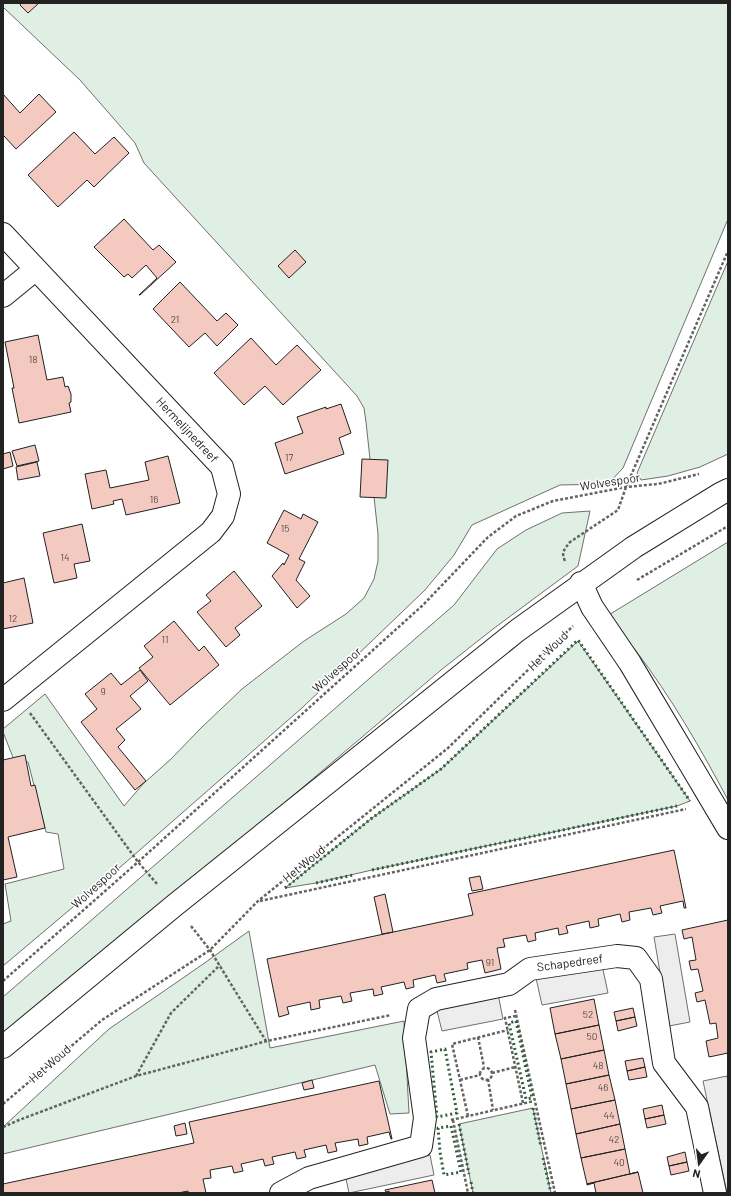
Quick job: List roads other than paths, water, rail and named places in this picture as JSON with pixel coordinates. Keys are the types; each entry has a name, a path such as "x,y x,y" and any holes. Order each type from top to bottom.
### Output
{"street":[{"name":"Hermelijnedreef","path":"3,234 222,467 229,494 223,516 211,532 8,696"},
{"path":"3,296 36,269"},
{"path":"3,1047 175,905 518,630 634,546 728,490"},
{"path":"581,584 592,607 630,663 728,828"},
{"name":"Schapedreef","path":"311,1185 421,1146 425,1118 414,1038 419,1010 436,999 509,984 530,969 617,956 636,958 651,979 664,1063 697,1107 715,1193"},
{"path":"281,1193 311,1185"}]}
